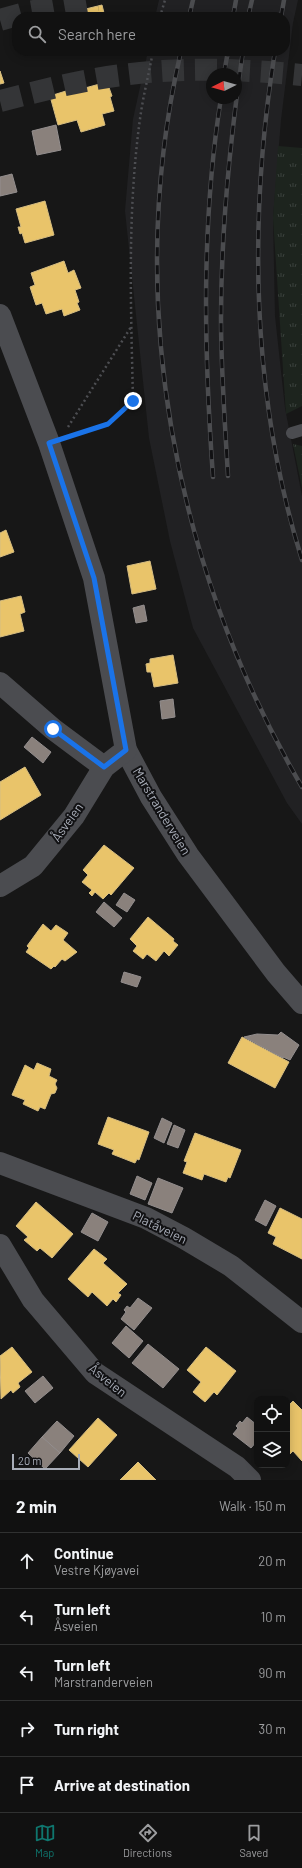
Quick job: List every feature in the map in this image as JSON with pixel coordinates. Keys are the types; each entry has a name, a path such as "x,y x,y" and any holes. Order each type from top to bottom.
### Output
{"street":[{"name":"Marstranderveien","path":"0,315 55,441 94,578 126,750 151,797 188,856 276,973 302,1003"},
{"path":"0,683 53,729 104,767"},
{"name":"Åsveien","path":"0,886 33,866 74,816 104,767 126,750"},
{"name":"Platåveien","path":"0,1163 146,1218 184,1238 231,1266 302,1322"},
{"name":"Åsveien","path":"0,1245 33,1300 95,1373 237,1467 250,1480"}],"path":[{"path":"161,12 165,0"},
{"path":"55,441 108,424 133,401 131,327 132,202 140,119 152,56"},
{"path":"55,441 131,327"}],"shaded area":[{"path":"159,0 298,0 290,47 290,12 156,12"},
{"path":"147,56 289,56 281,120 273,218 275,316 285,408 302,496 302,824 287,803 193,628 170,541 149,438 125,211 133,119"}],"green space":[{"path":"278,146 302,148 302,406 286,414 273,218"},
{"path":"293,444 302,446 302,488"}],"building: Homes":[{"path":"102,5 104,12 73,12"},
{"path":"0,71 4,83 0,84"},
{"path":"107,82 112,96 110,97 114,111 102,114 105,125 81,132 77,120 58,125 50,96 85,85 85,88"},
{"path":"45,201 54,235 25,243 22,233 20,234 18,227 21,227 16,209"},
{"path":"64,261 68,273 74,270 81,288 75,290 79,302 77,303 80,310 64,316 62,309 46,314 42,303 36,305 30,287 35,285 31,273"},
{"path":"6,530 14,552 0,557 0,533"},
{"path":"150,561 156,589 132,594 127,566"},
{"path":"21,596 25,612 20,614 24,631 0,637 0,601"},
{"path":"173,655 178,683 154,687 151,672 147,672 146,664 150,663 150,659"},
{"path":"25,767 41,795 0,820 0,782"},
{"path":"104,845 134,868 111,895 109,893 103,899 95,892 92,896 89,893 92,890 82,882 88,875 83,870"},
{"path":"148,917 174,939 173,941 178,945 169,956 164,951 156,961 147,954 143,959 133,951 137,946 130,939"},
{"path":"43,924 51,931 56,925 68,933 63,940 77,952 65,961 62,959 55,967 54,966 51,969 26,952 29,948 27,946"},
{"path":"242,1037 289,1062 275,1088 228,1063"},
{"path":"37,1063 51,1069 49,1076 57,1080 55,1084 57,1088 55,1093 51,1094 45,1109 40,1107 38,1111 23,1104 25,1100 12,1095 25,1065 34,1070"},
{"path":"108,1117 149,1132 139,1160 137,1159 135,1163 112,1154 114,1150 98,1144"},
{"path":"195,1133 241,1150 230,1178 228,1177 226,1182 204,1174 202,1180 183,1173 187,1162 184,1161"},
{"path":"36,1202 73,1234 52,1258 40,1248 37,1251 24,1240 28,1237 16,1226"},
{"path":"280,1208 302,1219 302,1259 273,1244 276,1237 268,1233"},
{"path":"94,1249 107,1259 103,1263 127,1284 118,1293 121,1295 116,1302 113,1299 107,1306 92,1292 88,1297 68,1279"},
{"path":"12,1347 32,1372 18,1383 20,1387 13,1393 11,1390 1,1399 0,1356"},
{"path":"206,1347 236,1371 217,1395 214,1392 205,1402 193,1392 201,1382 187,1370"},
{"path":"293,1401 302,1410 302,1461 293,1451 290,1454 290,1404"},
{"path":"98,1418 117,1435 88,1467 69,1450"},
{"path":"138,1462 156,1480 120,1480"}],"building: Industry":[{"path":"56,125 61,150 37,155 32,131"},
{"path":"12,174 17,192 0,196 0,177"},
{"path":"144,605 147,621 136,623 133,608"},
{"path":"173,699 175,717 162,719 160,701"},
{"path":"32,737 51,752 43,763 24,747"},
{"path":"124,893 135,900 127,912 116,905"},
{"path":"104,902 122,918 114,927 96,912"},
{"path":"124,972 141,977 137,987 121,982"},
{"path":"281,1032 299,1045 290,1060 283,1058 244,1037 257,1034 278,1035"},
{"path":"162,1118 172,1123 164,1143 154,1138"},
{"path":"174,1125 185,1130 178,1148 167,1144"},
{"path":"137,1176 152,1183 145,1200 130,1194"},
{"path":"158,1178 183,1188 172,1213 148,1204"},
{"path":"265,1200 276,1206 266,1226 255,1220"},
{"path":"92,1213 108,1222 98,1241 81,1232"},
{"path":"138,1298 152,1308 134,1330 121,1319 126,1312 124,1310 127,1306 130,1308"},
{"path":"126,1326 143,1341 129,1358 112,1343"},
{"path":"148,1344 179,1369 163,1388 132,1363"},
{"path":"43,1376 53,1388 35,1403 25,1391"},
{"path":"247,1417 254,1423 254,1444 251,1448 233,1434 238,1428 236,1426 240,1421 242,1423"},
{"path":"57,1421 74,1436 60,1453 42,1437"},
{"path":"42,1437 60,1453 45,1469 28,1453"}],"tunnel":[{"path":"28,12 97,0"},
{"path":"0,20 12,17"},
{"path":"0,101 76,83 144,72 212,70 257,71 302,75"}],"railway":[{"path":"190,12 193,0"},
{"path":"234,12 236,0"},
{"path":"249,12 252,0"},
{"path":"282,12 284,0"},
{"path":"180,56 164,145 157,241 160,336 172,430 192,523 221,614 258,702 302,787"},
{"path":"225,68 227,56"},
{"path":"228,476 223,398 221,285 227,185 242,56"},
{"path":"274,56 266,114 261,178 258,243 259,307 264,371 272,435 285,498 302,560"},
{"path":"213,477 206,335 206,287 210,192 220,104"}],"route":[{"path":"53,729 104,767 126,750 94,578 49,443 108,424 133,401"}]}
